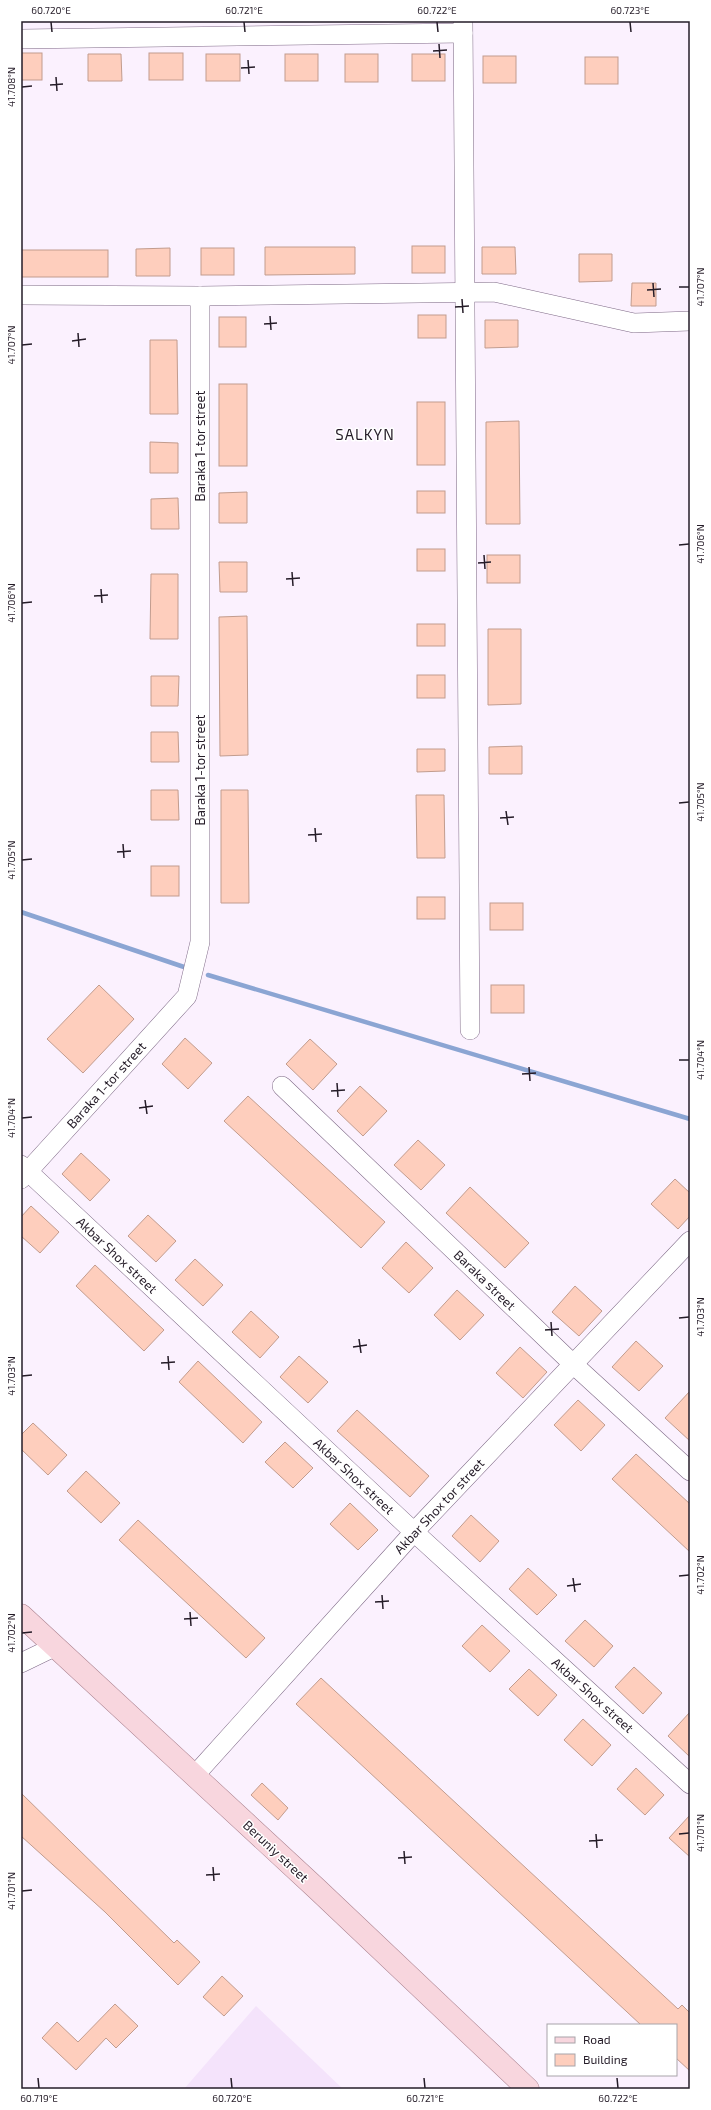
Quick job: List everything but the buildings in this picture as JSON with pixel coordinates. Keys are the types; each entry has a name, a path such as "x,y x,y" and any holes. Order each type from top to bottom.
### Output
{"main road":[{"name":"Beruniy street","path":"21,1615 54,1647 195,1775 528,2089"}],"street":[{"path":"21,39 463,27 470,1030"},
{"path":"21,295 200,296 494,292 634,323 690,321"},
{"name":"Baraka 1-tor street","path":"23,1172 187,996 200,942 200,296"},
{"name":"Baraka street","path":"282,1086 573,1364 690,1471"},
{"name":"Akbar Shox street","path":"23,1172 690,1784"},
{"name":"Akbar Shox tor street","path":"195,1775 414,1532 690,1241"},
{"path":"21,1663 54,1647"}],"shaded area":[{"path":"256,2006 343,2089 184,2089"}],"waterway":[{"path":"21,912 184,967"},
{"path":"208,975 690,1119"}],"district":[{"name":"SALKYN","path":"365,435"}]}
